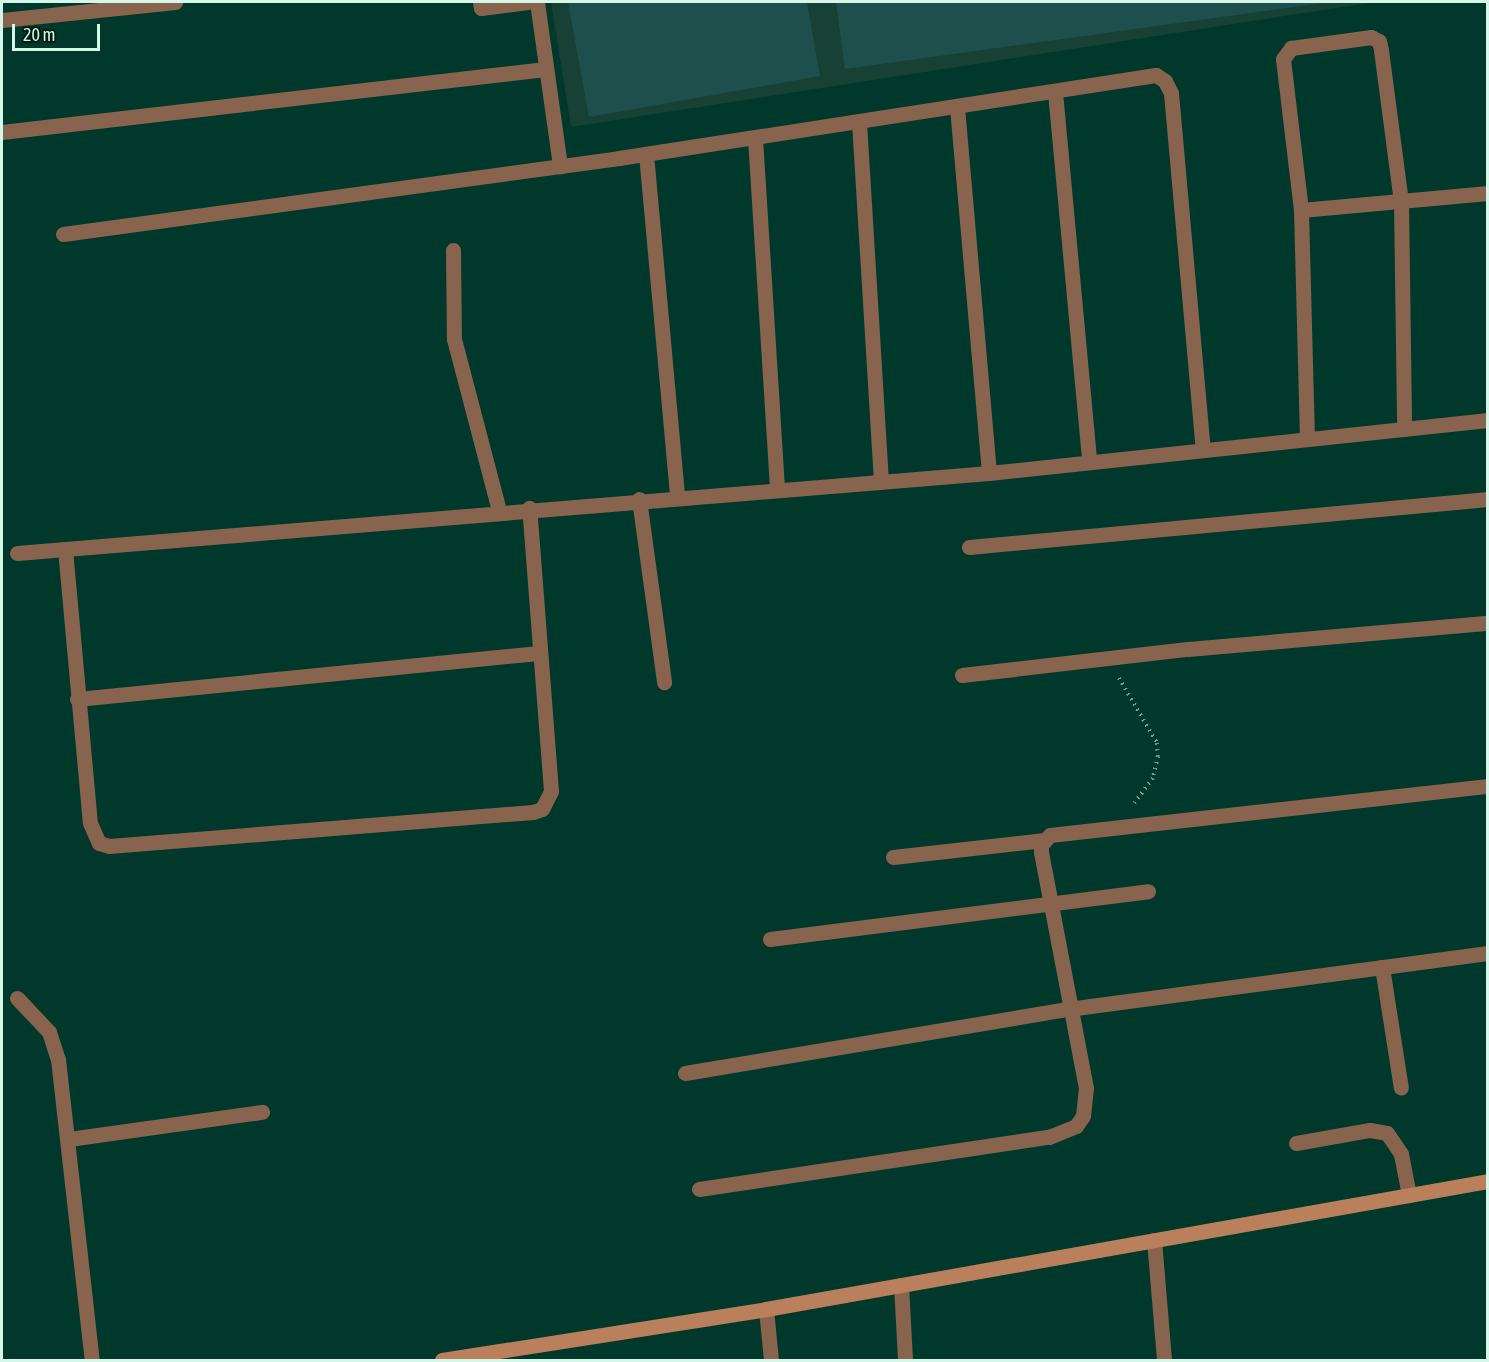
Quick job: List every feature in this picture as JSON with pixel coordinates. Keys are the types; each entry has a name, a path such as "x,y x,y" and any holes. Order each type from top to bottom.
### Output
{"street":[{"path":"2,20 175,2"},
{"path":"480,2 481,8 528,2"},
{"path":"537,2 560,166"},
{"path":"1307,439 1301,210 1285,53 1291,48 1371,37 1379,41 1382,50 1401,202 1404,429"},
{"path":"2,132 545,69"},
{"path":"63,234 646,154 1156,75 1166,81 1171,93 1203,449"},
{"path":"1055,92 1089,461"},
{"path":"957,106 989,473"},
{"path":"860,122 881,481"},
{"path":"755,138 777,488"},
{"path":"646,154 677,496"},
{"path":"1301,210 1488,193"},
{"path":"453,250 454,339 499,511"},
{"path":"17,553 529,508 989,473 1488,420"},
{"path":"639,499 664,682"},
{"path":"969,547 1488,500"},
{"path":"65,549 90,823 99,843 109,846 533,812 542,809 551,791 529,508"},
{"path":"962,675 1110,661 1188,649 1488,623"},
{"path":"77,699 539,653"},
{"path":"699,1189 1062,1134 1076,1126 1086,1102 1041,852 1045,840 1050,835 1118,825 1488,786"},
{"path":"893,857 1045,840"},
{"path":"770,939 1148,891"},
{"path":"685,1073 1068,1009 1488,953"},
{"path":"1382,967 1401,1088"},
{"path":"17,998 49,1032 55,1044 69,1139 92,1360"},
{"path":"69,1139 262,1112"},
{"path":"1296,1143 1370,1130 1387,1133 1401,1154 1409,1195"},
{"path":"442,1360 766,1309 1488,1181"},
{"path":"1154,1240 1164,1360"},
{"path":"901,1285 905,1360"},
{"path":"766,1309 771,1360"}],"path":[{"path":"1110,661 1157,743 1158,756 1153,778 1118,825"}],"shaded area":[{"path":"551,2 1375,2 571,127"}],"building":[{"path":"568,2 807,2 820,76 589,117"},
{"path":"836,2 1323,2 1323,3 845,69"}]}
